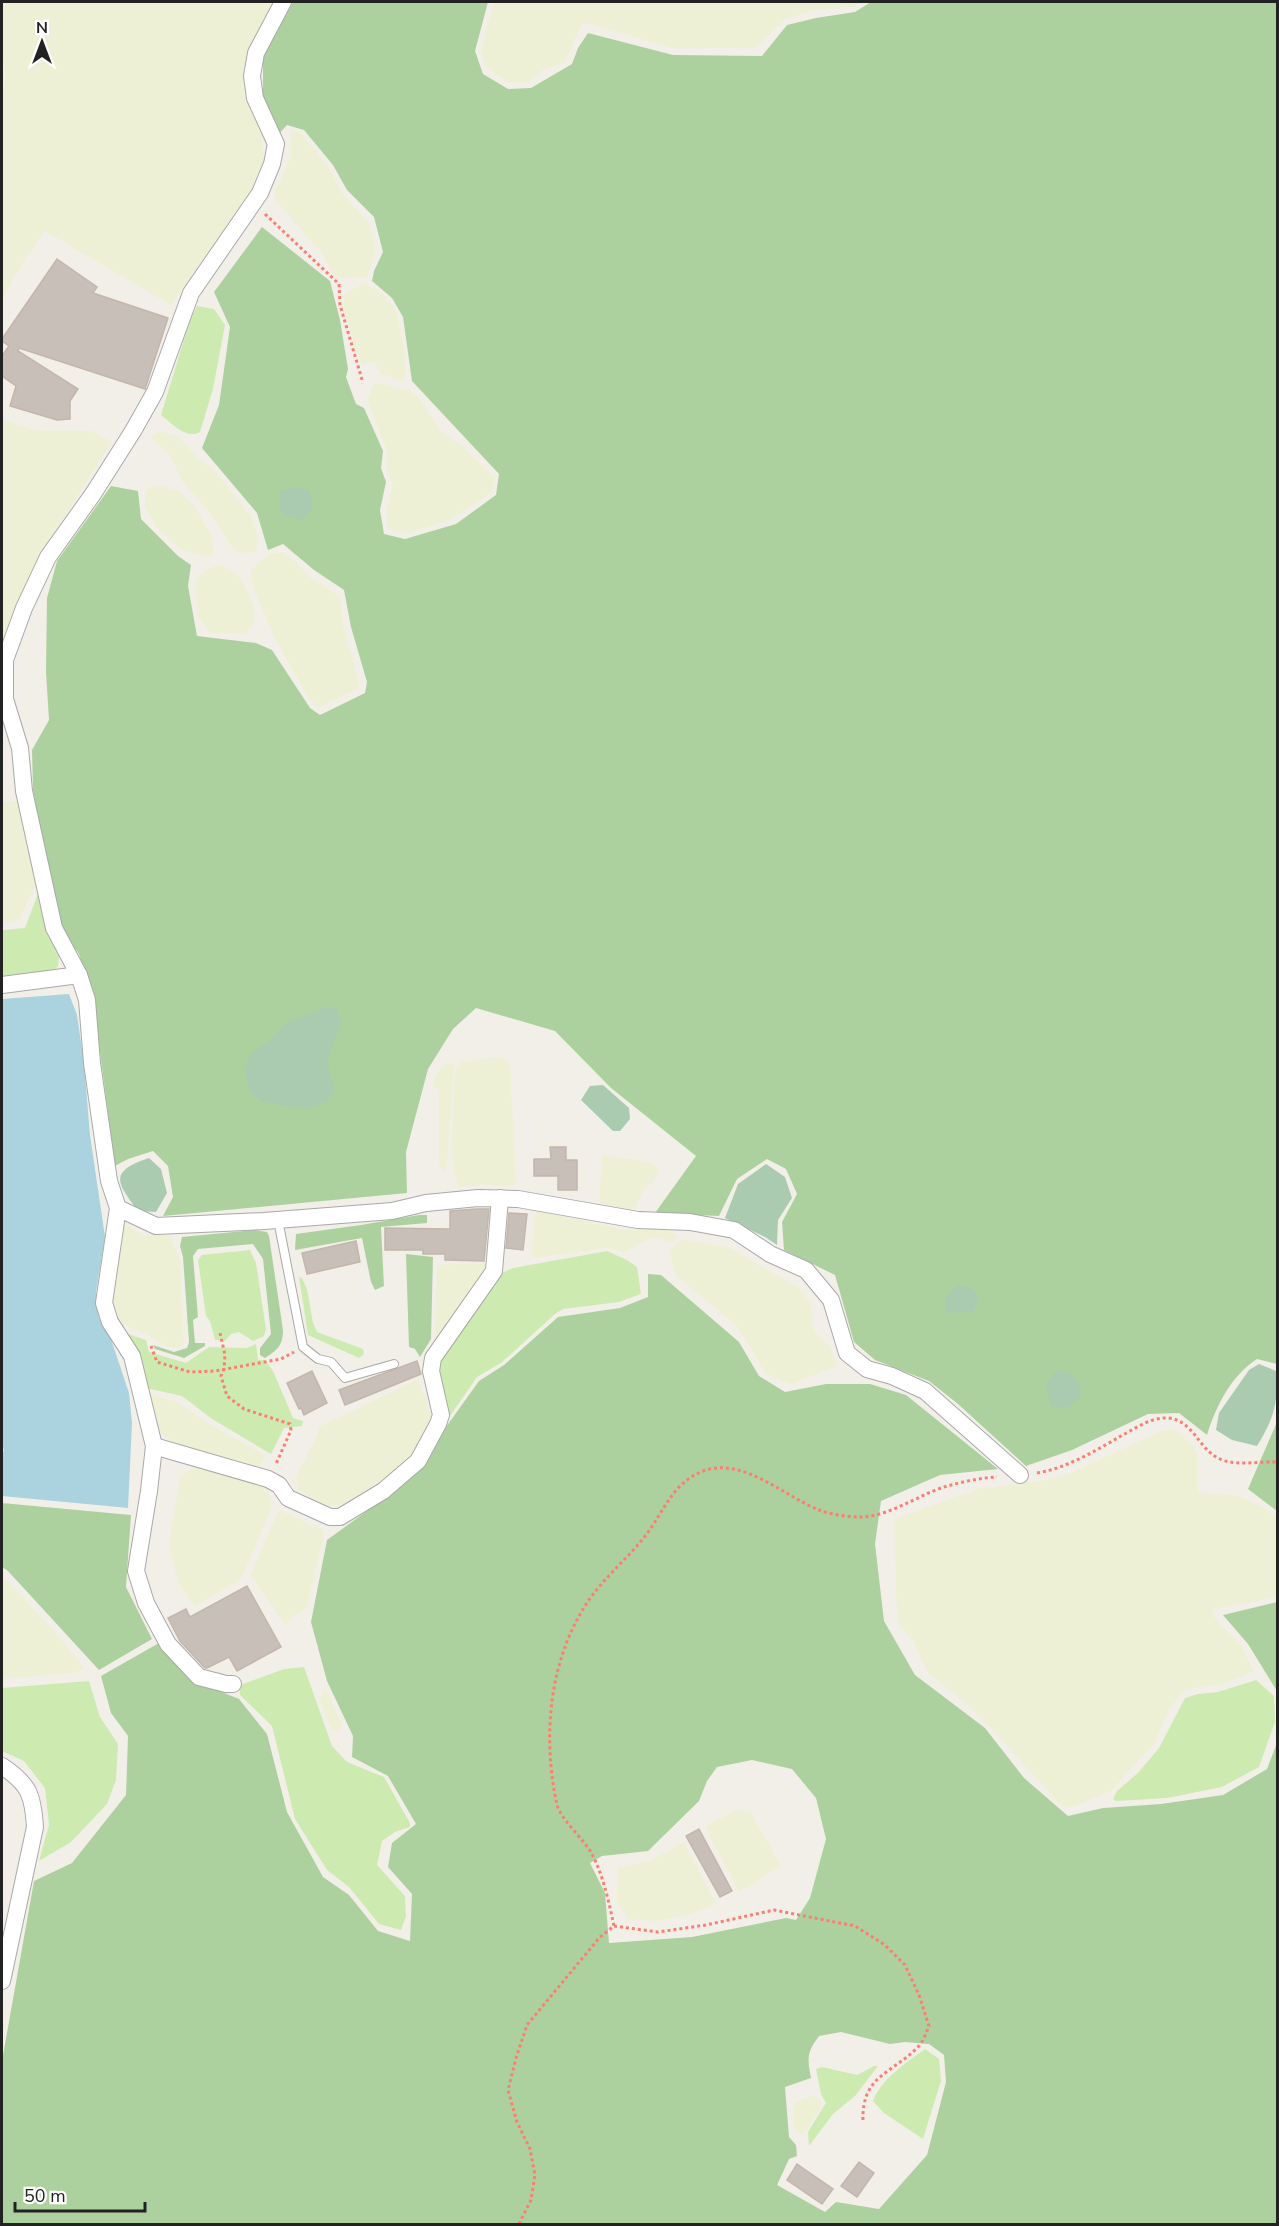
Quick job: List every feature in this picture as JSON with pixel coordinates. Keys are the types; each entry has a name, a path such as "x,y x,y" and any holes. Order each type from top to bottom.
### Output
{"street":[{"path":"233,1684 199,1677 168,1644 146,1603 135,1570 149,1491 154,1446 132,1356 110,1322 104,1303 118,1208 109,1181 92,1063 87,1000 79,975 54,927 24,791 20,748 5,699 5,660 24,608 48,557 93,494 133,431 154,392 191,293 260,193 272,164 276,144 255,98 252,76 256,53 283,2"},
{"path":"2,985 79,975"},
{"path":"118,1208 156,1226 392,1211 426,1203 500,1198 518,1199 638,1220 690,1222 734,1230 770,1254 806,1270 831,1300 847,1353 867,1369 892,1376 925,1391 1020,1476"},
{"path":"154,1446 267,1479 279,1485 288,1498 330,1517 340,1517 383,1491 418,1461 441,1415 431,1371 433,1358 494,1270 500,1198"},
{"path":"2,1766 20,1778 33,1803 35,1827 2,1981"}],"lane":[{"path":"278,1220 303,1347 318,1359 331,1362 345,1378 394,1364"}],"path":[{"path":"253,202 339,285 340,305 363,383"},
{"path":"220,1333 225,1355 222,1376 227,1396 244,1410 290,1424 291,1430 267,1479"},
{"path":"151,1346 157,1362 190,1372 224,1369 281,1359 303,1347"},
{"path":"614,1926 607,1894 593,1856 558,1808 549,1737 555,1685 566,1647 582,1611 611,1573 646,1535 682,1482 707,1470 732,1469 762,1479 820,1511 859,1517 890,1510 943,1487 978,1478 1020,1476 1053,1471 1149,1421 1170,1418 1189,1427 1218,1458 1242,1463 1278,1462"},
{"path":"519,2224 531,2200 536,2175 530,2149 517,2122 508,2090 526,2025 600,1937 614,1926 658,1932 706,1925 774,1910 855,1926 885,1945 905,1965 919,1995 929,2026 919,2046 884,2072 869,2089 862,2105 863,2122"}],"green space":[{"path":"2,2 273,2 242,70 246,97 261,132 265,161 246,199 171,305 45,231 26,257 2,299 2,99 6,77 2,47"},
{"path":"293,2 488,2 475,51 483,74 508,89 531,88 572,64 578,48 588,33 673,55 762,56 787,25 855,12 871,2 1277,2 1277,1364 1257,1359 1239,1374 1220,1403 1207,1435 1179,1413 1148,1414 1072,1450 1026,1466 958,1404 929,1381 875,1360 854,1342 835,1275 784,1250 782,1222 797,1194 786,1169 767,1159 737,1179 719,1216 655,1213 696,1156 611,1088 555,1031 476,1008 453,1029 428,1069 406,1152 407,1193 163,1216 173,1197 168,1166 153,1151 115,1166 93,998 79,954 58,925 33,790 32,750 49,720 46,672 47,598 57,561 111,486 138,491 141,519 178,556 191,565 188,586 197,636 256,643 272,650 310,708 320,715 365,693 367,682 351,627 344,590 314,570 283,544 268,550 257,513 202,448 219,405 230,327 214,292 262,227 330,281 340,320 348,369 346,377 356,404 364,408 383,451 381,468 386,482 380,510 384,534 405,539 456,524 496,495 499,474 412,381 403,317 392,298 372,281 383,252 374,217 347,190 333,165 304,130 287,125 278,135 263,96 263,57"},
{"path":"494,2 861,2 855,7 814,10 786,19 755,48 672,48 591,24 582,24 565,62 543,70 527,83 508,83 486,67 480,52"},
{"path":"291,129 299,132 311,145 329,168 342,193 369,223 376,249 367,277 342,278 333,274 322,253 275,200 275,191 290,160"},
{"path":"365,283 386,297 397,313 406,357 404,382 381,374 374,362 362,365 344,310 344,294"},
{"path":"197,306 214,309 225,325 213,389 200,432 190,434 179,430 161,415 190,320"},
{"path":"375,382 411,391 422,401 442,432 462,446 495,478 492,492 451,519 409,533 396,532 387,528 387,508 393,486 386,466 387,450 367,400"},
{"path":"2,420 36,430 92,431 112,442 40,555 2,641"},
{"path":"159,431 179,437 196,456 216,472 251,516 258,536 256,552 239,553 231,545 209,512 182,481 170,455 150,437"},
{"path":"160,486 179,491 195,507 212,536 213,552 209,557 182,550 157,528 145,507 145,496 147,489"},
{"path":"295,487 309,490 313,506 303,520 287,516 279,509 280,491"},
{"path":"282,552 296,562 312,579 340,596 343,626 360,684 358,689 320,707 309,698 276,641 251,577 251,570 269,554"},
{"path":"219,565 230,569 242,580 255,608 254,624 246,634 210,633 198,617 195,583 204,570"},
{"path":"19,801 38,879 19,921 2,923 2,802"},
{"path":"39,891 46,926 59,957 58,966 52,973 2,979 2,930 25,928"},
{"path":"336,1007 341,1023 327,1061 334,1089 328,1101 305,1109 262,1102 249,1091 244,1067 252,1051 269,1042 284,1025 324,1008"},
{"path":"494,1057 507,1059 510,1063 516,1183 512,1187 482,1185 458,1187 451,1154 455,1069 461,1062"},
{"path":"445,1064 454,1064 447,1167 443,1171 439,1165 439,1089 432,1087 435,1076"},
{"path":"603,1085 629,1108 630,1119 620,1131 613,1131 581,1100 590,1086"},
{"path":"602,1155 646,1161 654,1164 659,1170 653,1182 644,1188 635,1209 627,1210 599,1203"},
{"path":"149,1158 161,1169 167,1193 156,1212 138,1211 121,1185 120,1179 127,1168"},
{"path":"766,1164 785,1177 792,1198 778,1220 777,1245 725,1218 738,1184"},
{"path":"538,1211 627,1230 668,1230 678,1236 673,1242 651,1237 625,1252 606,1248 535,1258 531,1256 535,1215"},
{"path":"427,1215 427,1223 381,1227 384,1286 375,1290 371,1282 362,1238 295,1250 296,1234"},
{"path":"127,1225 143,1235 167,1235 171,1238 180,1260 184,1343 179,1348 168,1347 142,1332 120,1324 110,1290 122,1227"},
{"path":"255,1230 267,1232 269,1236 283,1330 282,1340 278,1347 265,1358 260,1355 260,1348 271,1334 263,1259 253,1244 198,1249 193,1256 198,1317 193,1320 195,1343 205,1343 205,1346 184,1358 155,1349 153,1345 174,1352 187,1348 189,1342 183,1257 180,1246 182,1237"},
{"path":"683,1239 730,1248 799,1288 811,1304 813,1330 830,1347 837,1366 791,1384 766,1374 736,1325 676,1276 669,1251"},
{"path":"250,1250 256,1263 266,1329 264,1336 253,1341 239,1332 231,1334 225,1341 215,1340 210,1321 206,1316 198,1260 202,1255"},
{"path":"607,1251 637,1267 641,1294 619,1302 563,1309 555,1314 501,1363 477,1377 450,1416 445,1410 438,1365 454,1335 502,1273 513,1268"},
{"path":"406,1254 433,1257 431,1339 420,1357 415,1349 409,1347"},
{"path":"482,1263 488,1265 486,1271 460,1303 444,1334 435,1338 437,1265"},
{"path":"648,1274 661,1275 739,1342 759,1376 785,1392 826,1384 870,1384 906,1395 998,1469 940,1475 881,1501 875,1544 884,1621 915,1675 985,1728 1024,1778 1068,1816 1103,1808 1161,1804 1223,1795 1267,1769 1277,1743 1277,2224 2,2224 2,2061 34,1881 72,1863 126,1795 128,1736 111,1713 101,1676 159,1643 188,1678 239,1699 267,1734 287,1812 323,1877 349,1895 378,1931 410,1941 412,1894 388,1867 392,1843 416,1824 388,1776 352,1757 353,1736 327,1681 311,1622 327,1540 371,1508 418,1466 479,1381 504,1365 558,1317 620,1308 648,1297","holes":["752,1760 792,1769 816,1798 826,1839 810,1898 796,1920 786,1918 692,1937 609,1943 605,1893 590,1863 602,1856 648,1851 699,1801 707,1781 717,1767","841,2032 890,2044 905,2042 929,2044 944,2055 946,2082 927,2155 879,2209 836,2202 825,2212 777,2185 789,2159 797,2156 796,2145 789,2137 785,2087 811,2078 809,2056 819,2036"]},
{"path":"299,1277 302,1278 307,1289 313,1323 317,1332 363,1349 364,1354 359,1358 308,1335"},
{"path":"958,1285 971,1287 978,1295 974,1311 946,1313 946,1297"},
{"path":"122,1332 146,1340 149,1352 186,1363 209,1347 247,1348 256,1344 258,1360 265,1360 273,1371 293,1418 303,1421 302,1426 284,1428 271,1454 212,1419 182,1396 142,1387"},
{"path":"1259,1364 1276,1371 1277,1393 1271,1419 1257,1446 1232,1440 1216,1430 1219,1413 1249,1370"},
{"path":"1057,1370 1072,1375 1079,1382 1081,1397 1067,1408 1050,1406 1046,1383"},
{"path":"418,1379 432,1418 414,1456 343,1507 322,1505 298,1489 295,1479 317,1436 319,1427"},
{"path":"146,1393 178,1402 206,1422 266,1456 258,1468 173,1442 157,1430"},
{"path":"1277,1422 1277,1511 1248,1489"},
{"path":"1175,1429 1198,1454 1198,1492 1239,1496 1277,1517 1277,1597 1214,1609 1213,1616 1241,1646 1254,1671 1224,1684 1183,1691 1169,1710 1154,1743 1111,1791 1070,1808 1059,1804 968,1705 928,1673 913,1641 897,1622 894,1519 981,1488 1041,1481 1069,1474 1161,1431"},
{"path":"196,1467 268,1488 272,1508 241,1579 194,1607 178,1583 169,1545 180,1476"},
{"path":"2,1503 131,1515 126,1587 152,1639 99,1670 2,1567"},
{"path":"279,1510 323,1530 324,1535 307,1607 294,1615 286,1625 250,1575"},
{"path":"2,1576 57,1634 84,1668 74,1673 2,1679"},
{"path":"1278,1602 1277,1691 1248,1644 1223,1615"},
{"path":"304,1667 332,1746 347,1762 384,1777 410,1823 410,1827 395,1832 382,1841 377,1865 405,1896 406,1916 401,1930 379,1924 349,1887 327,1870 295,1819 272,1726 240,1695 240,1685 284,1669"},
{"path":"1256,1680 1274,1696 1275,1722 1259,1767 1222,1787 1167,1798 1116,1801 1113,1799 1117,1791 1138,1773 1159,1748 1185,1698 1218,1692"},
{"path":"89,1681 100,1717 118,1744 116,1780 107,1804 71,1842 39,1861 49,1825 45,1788 24,1761 2,1751 2,1688"},
{"path":"326,1690 342,1726 338,1730 332,1731 320,1701"},
{"path":"735,1810 750,1811 781,1866 739,1892 705,1827"},
{"path":"684,1842 716,1904 684,1916 656,1921 628,1919 616,1900 618,1868 652,1860"},
{"path":"925,2049 939,2059 941,2081 923,2139 884,2113 873,2101 888,2079"},
{"path":"878,2066 855,2096 833,2114 809,2146 808,2132 826,2103 821,2094 816,2069 822,2067 857,2075"},
{"path":"814,2095 821,2102 821,2108 803,2134 800,2134 794,2128 793,2103"}],"water":[{"path":"69,994 77,1015 90,1135 105,1237 96,1292 99,1318 109,1333 129,1393 132,1423 128,1508 2,1496 2,1454 4,1451 2,1442 2,999"}],"building":[{"path":"57,259 97,287 93,293 168,318 145,389 19,348 18,351 78,389 70,401 70,419 57,420 10,406 16,386 2,376 2,356 9,346 2,339"},
{"path":"550,1147 566,1147 566,1160 577,1160 577,1190 558,1190 558,1176 534,1176 534,1159 551,1159"},
{"path":"489,1209 484,1261 445,1260 445,1254 423,1254 423,1250 385,1250 385,1228 450,1229 450,1211"},
{"path":"509,1213 527,1214 523,1250 506,1248"},
{"path":"356,1241 360,1262 307,1274 302,1253"},
{"path":"417,1361 421,1374 345,1405 339,1390"},
{"path":"312,1371 327,1403 304,1415 287,1383"},
{"path":"247,1586 281,1647 237,1671 229,1657 205,1668 180,1641 168,1618 186,1609 190,1617"},
{"path":"699,1829 732,1891 720,1897 686,1836"},
{"path":"859,2162 874,2173 857,2197 841,2186"},
{"path":"797,2164 833,2189 822,2204 787,2180"}]}
